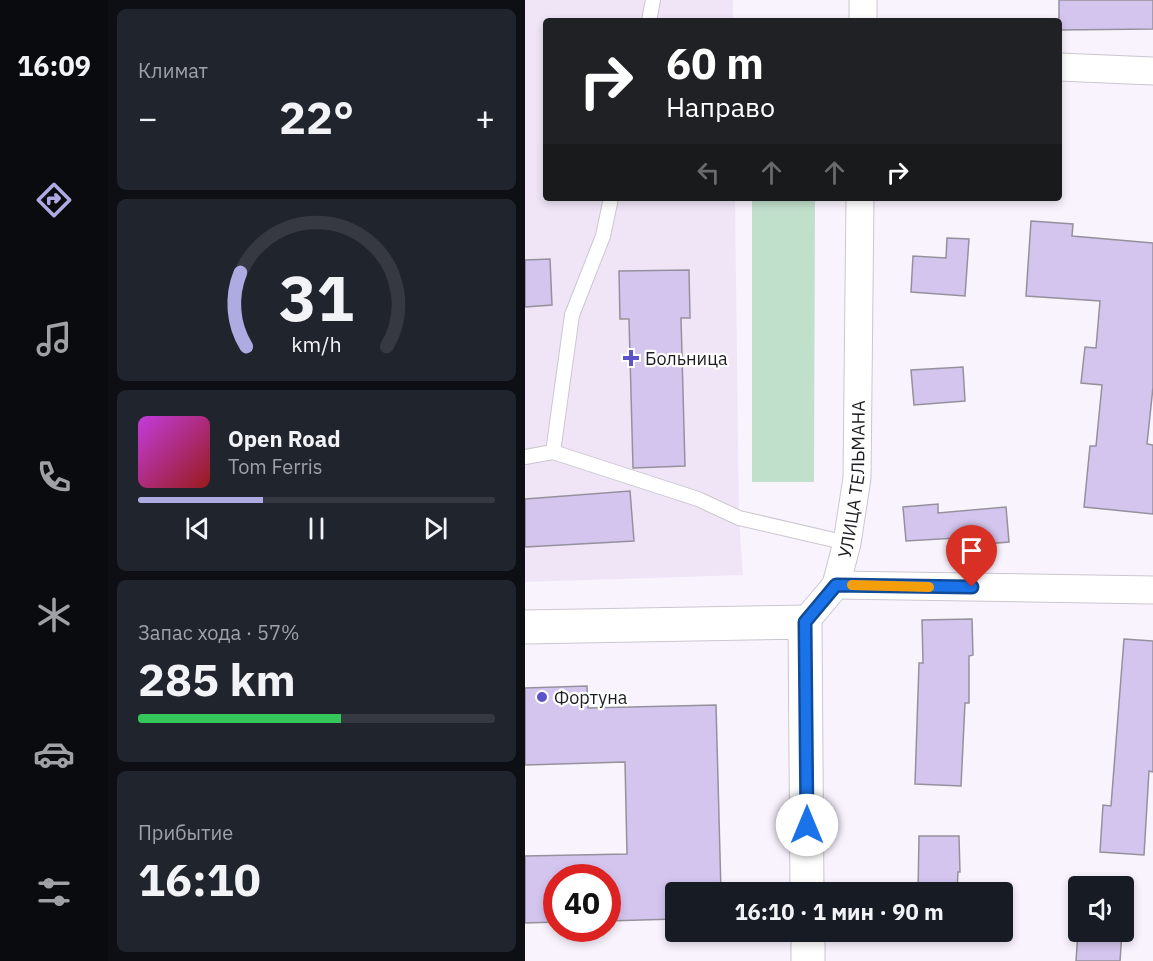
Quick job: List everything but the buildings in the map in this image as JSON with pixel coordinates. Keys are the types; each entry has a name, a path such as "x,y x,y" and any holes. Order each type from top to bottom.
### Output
{"street":[{"path":"863,0 863,18"},
{"path":"1062,67 1153,71"},
{"name":"УЛИЦА ТЕЛЬМАНА","path":"805,622 836,585 847,543 857,478 860,201"},
{"path":"836,585 1153,590"},
{"path":"525,627 805,622 807,882"},
{"path":"808,942 808,961"}],"lane":[{"path":"650,18 653,0"},
{"path":"553,452 572,315 603,236 610,201"},
{"path":"525,458 553,452 698,499 739,518 847,543"}],"shaded area":[{"name":"Больница","path":"525,0 733,0 733,18 543,18 543,201 735,201 739,518 743,575 525,582"}],"green space":[{"path":"752,201 815,201 814,482 752,482"}],"slow traffic":[{"path":"852,585 929,587"}],"place":[{"name":"Больница","path":"631,358"},
{"name":"Фортуна","path":"542,697"}],"route":[{"path":"807,825 805,622 836,585 972,587"}]}
